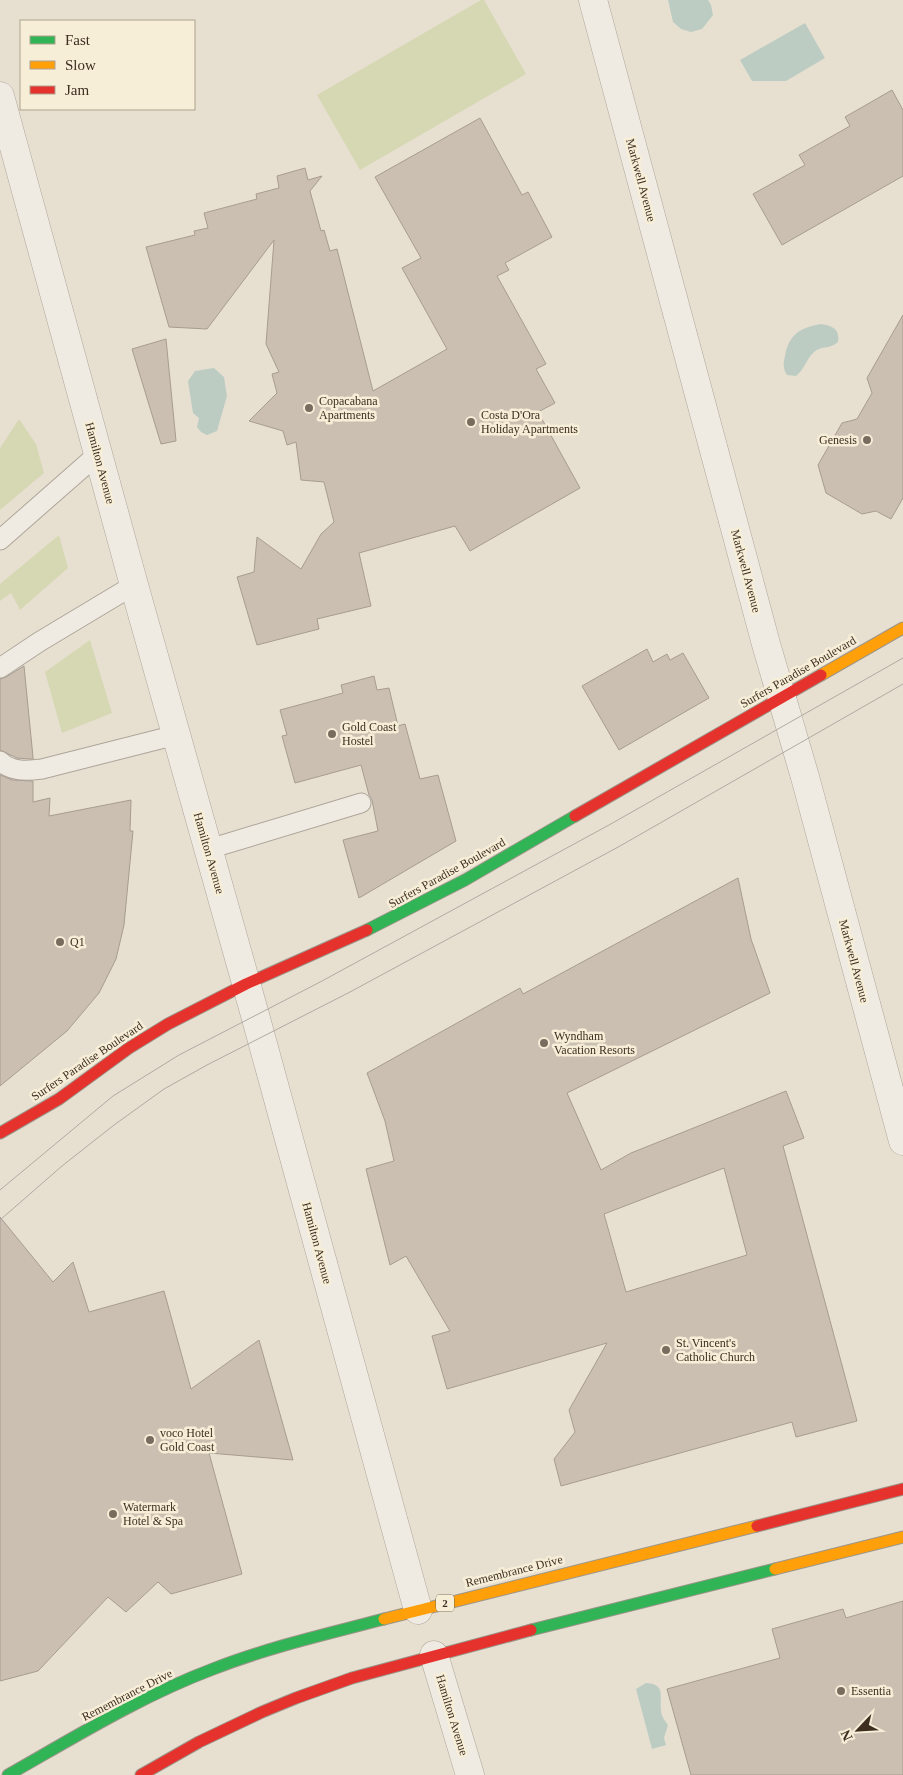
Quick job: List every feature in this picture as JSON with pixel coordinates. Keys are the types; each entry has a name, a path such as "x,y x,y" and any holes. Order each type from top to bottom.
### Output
{"main road":[{"name":"Surfers Paradise Boulevard","path":"0,1133 58,1099 129,1048 168,1024 246,984 389,920 465,880 903,628"},
{"name":"Remembrance Drive","path":"8,1775 129,1707 212,1669 270,1649 418,1610 903,1489"},
{"path":"141,1775 199,1742 296,1698 352,1678 434,1655 903,1537"}],"street":[{"name":"Markwell Avenue","path":"593,0 903,1141"},
{"name":"Hamilton Avenue","path":"0,96 418,1610"},
{"name":"Hamilton Avenue","path":"434,1655 470,1775"}],"lane":[{"path":"0,540 98,454"},
{"path":"0,668 39,642 134,585"},
{"path":"0,761 5,766 24,771 42,770 176,735"},
{"path":"209,850 361,803"}],"green space":[{"path":"484,0 526,74 360,170 317,95"},
{"path":"19,419 36,444 44,473 0,510 0,448"},
{"path":"59,535 68,568 20,610 11,593 0,601 0,584"},
{"path":"90,640 112,713 62,733 45,672"}],"shaded area":[{"path":"668,0 708,0 713,15 702,29 691,32 681,29 673,22"},
{"path":"805,23 825,58 786,81 752,81 740,60"},
{"path":"821,324 837,331 838,342 816,351 796,376 787,375 784,361 789,342 801,330"},
{"path":"214,368 224,377 227,396 217,431 207,435 197,427 199,418 193,413 188,381 195,371"},
{"path":"646,1683 657,1686 661,1692 662,1714 668,1725 664,1738 666,1745 652,1749 636,1689"}],"building":[{"path":"892,90 903,110 903,176 782,245 753,194 805,165 799,155 850,126 845,117"},
{"path":"480,118 522,195 528,192 552,237 505,263 509,270 497,276 546,364 536,369 555,403 538,412 580,488 470,551 455,526 359,553 371,606 317,619 319,629 257,645 237,577 254,572 257,537 301,569 321,534 334,522 324,482 301,480 296,442 287,445 283,431 249,421 277,393 272,374 279,372 266,344 274,240 207,329 169,327 146,247 195,235 194,231 208,228 204,213 257,199 256,194 279,188 277,176 305,168 308,180 322,176 310,191 321,231 324,230 330,251 337,249 373,391 447,349 402,268 421,258 375,177"},
{"name":"Genesis","path":"903,315 903,498 891,519 876,511 862,514 826,493 818,465 842,423 857,419 872,393 867,378"},
{"path":"166,339 176,441 161,444 132,349"},
{"path":"647,649 653,662 667,654 670,660 683,653 709,698 619,750 582,686"},
{"path":"24,666 33,759 17,758 0,750 0,679"},
{"path":"374,676 377,690 389,688 398,726 405,724 420,779 438,775 456,841 359,898 343,840 378,831 372,800 361,765 295,783 282,736 287,735 280,710 343,693 341,685"},
{"name":"Q1","path":"0,775 12,780 33,781 33,802 50,798 49,816 131,800 130,831 133,831 124,925 116,959 99,993 67,1031 0,1086"},
{"path":"738,878 751,939 770,993 567,1093 601,1170 631,1153 786,1091 804,1138 783,1146 857,1421 796,1437 792,1422 561,1486 554,1459 575,1432 569,1410 607,1343 447,1389 432,1336 450,1331 406,1256 390,1265 366,1169 394,1161 385,1121 367,1073 520,988 523,994","holes":["724,1168 747,1255 626,1292 604,1214"]},
{"name":"Watermark Hotel & Spa","path":"0,1217 53,1282 73,1262 89,1312 164,1291 191,1389 259,1340 293,1460 209,1453 242,1574 171,1594 158,1582 126,1612 108,1597 38,1671 0,1681"},
{"name":"Essentia","path":"903,1601 903,1775 691,1775 667,1689 780,1658 772,1629 843,1609 846,1618"}],"tram line":[{"path":"0,1190 113,1096 179,1055 322,981 609,825 903,658"},
{"path":"0,1220 62,1166 164,1089 350,992 620,846 903,684"}],"traffic: fast":[{"path":"367,930 465,880 575,816"},
{"path":"531,1630 775,1569"},
{"path":"8,1775 134,1704 186,1680 255,1654 384,1619"}],"traffic: slow":[{"path":"821,675 903,628"},
{"path":"384,1619 757,1526"},
{"path":"775,1569 903,1537"}],"traffic: jam":[{"path":"575,816 821,675"},
{"path":"0,1133 59,1099 129,1048 168,1024 246,984 367,930"},
{"path":"757,1526 903,1489"},
{"path":"141,1775 199,1742 296,1698 352,1678 531,1630"}],"place":[{"name":"Copacabana Apartments","path":"309,408"},
{"name":"Costa D'Ora Holiday Apartments","path":"471,422"},
{"name":"Genesis","path":"867,440"},
{"name":"Gold Coast Hostel","path":"332,734"},
{"name":"Q1","path":"60,942"},
{"name":"Wyndham Vacation Resorts","path":"544,1043"},
{"name":"St. Vincent's Catholic Church","path":"666,1350"},
{"name":"voco Hotel Gold Coast","path":"150,1440"},
{"name":"Watermark Hotel & Spa","path":"113,1514"},
{"name":"Essentia","path":"841,1691"}]}
